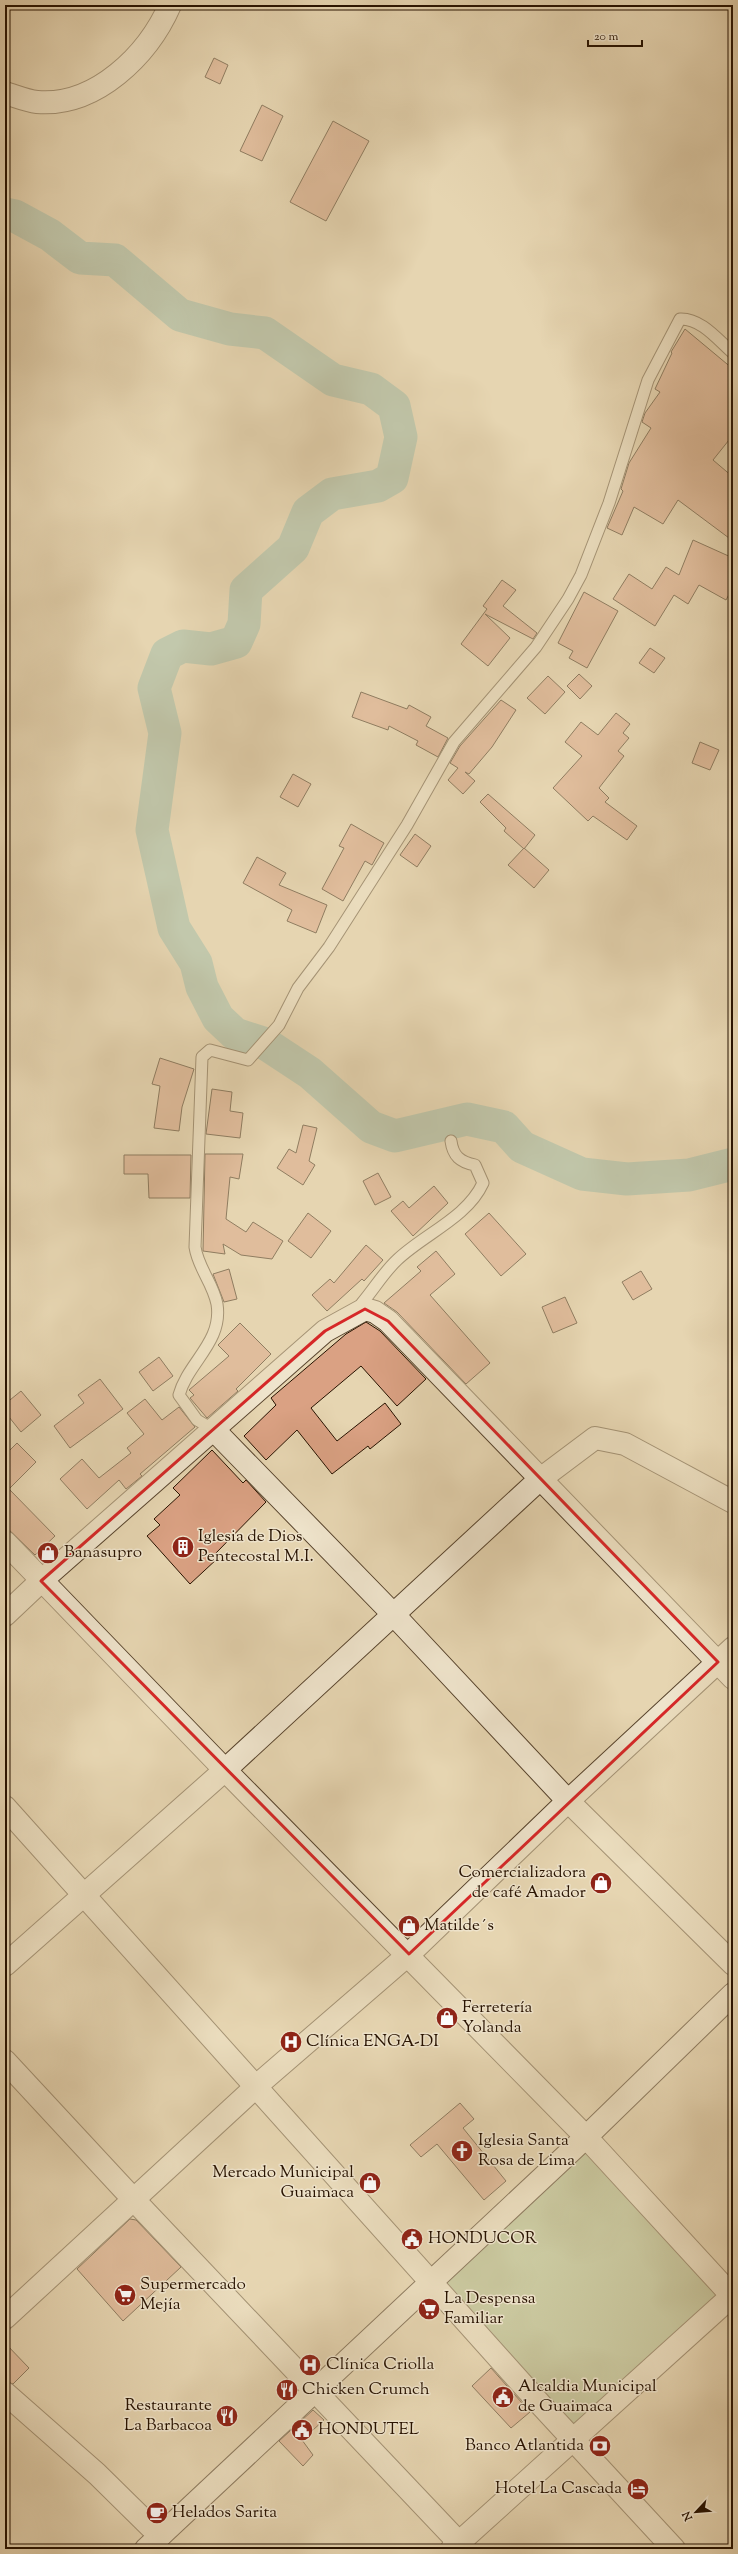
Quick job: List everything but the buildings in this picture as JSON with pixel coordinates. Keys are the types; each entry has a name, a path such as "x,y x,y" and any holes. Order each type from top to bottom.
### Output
{"street":[{"path":"5,93 36,102 50,102 63,100 112,80 140,53 170,5"},
{"path":"5,1615 41,1581 325,1331 365,1309 375,1312 388,1321 541,1479 726,1655 733,1678"},
{"path":"214,1430 394,1615 568,1801 733,1964"},
{"path":"5,1965 225,1770 541,1479 595,1438 625,1444 733,1502"},
{"path":"5,1542 225,1770 408,1954 586,2137 733,2296 573,2440 458,2547 315,2391 5,2061"},
{"path":"5,2318 257,2086 408,1954 568,1801 726,1655"},
{"path":"5,1807 85,1894 573,2440 674,2549"},
{"path":"5,2393 97,2474 153,2543 586,2137 733,1994"}],"lane":[{"path":"214,1430 197,1420 179,1395 182,1384 204,1353 216,1327 217,1306 214,1291 196,1258 195,1247 202,1057 210,1050 248,1060 278,1025 298,988 329,947 407,825 454,742 536,647 568,600 581,575 609,503 648,380 680,320 690,319 699,323 733,353"},
{"path":"365,1309 362,1303 397,1260 438,1230 478,1193 483,1183 475,1165 463,1162 457,1158 450,1141"}],"highlighted area":[{"path":"365,1309 388,1321 718,1662 409,1954 41,1581 325,1331"}],"green space":[{"path":"586,2149 720,2296 575,2429 440,2282"}],"waterway":[{"path":"5,214 15,216 50,235 80,258 115,260 180,315 230,329 265,333 333,380 371,389 394,406 401,437 392,478 378,486 332,494 308,512 293,548 246,590 244,624 236,642 211,649 183,646 167,654 154,688 165,733 152,830 174,928 196,963 202,987 218,1018 235,1034 266,1044 310,1073 371,1127 395,1136 467,1119 504,1127 522,1147 582,1174 627,1179 689,1175 733,1164"}],"place":[{"name":"Iglesia de Dios Pentecostal M.I.","path":"183,1547"},
{"name":"Banasupro","path":"48,1553"},
{"name":"Comercializadora de café Amador","path":"601,1883"},
{"name":"Matilde´s","path":"409,1926"},
{"name":"Ferretería Yolanda","path":"447,2018"},
{"name":"Clínica ENGA-DI","path":"291,2042"},
{"name":"Iglesia Santa Rosa de Lima","path":"462,2151"},
{"name":"Mercado Municipal Guaimaca","path":"370,2183"},
{"name":"HONDUCOR","path":"412,2239"},
{"name":"Supermercado Mejía","path":"125,2295"},
{"name":"La Despensa Familiar","path":"429,2309"},
{"name":"Clínica Criolla","path":"310,2365"},
{"name":"Chicken Crumch","path":"287,2390"},
{"name":"Alcaldia Municipal de Guaimaca","path":"503,2397"},
{"name":"Restaurante La Barbacoa","path":"227,2416"},
{"name":"HONDUTEL","path":"302,2430"},
{"name":"Banco Atlantida","path":"600,2446"},
{"name":"Hotel La Cascada","path":"638,2489"},
{"name":"Helados Sarita","path":"157,2513"}]}
